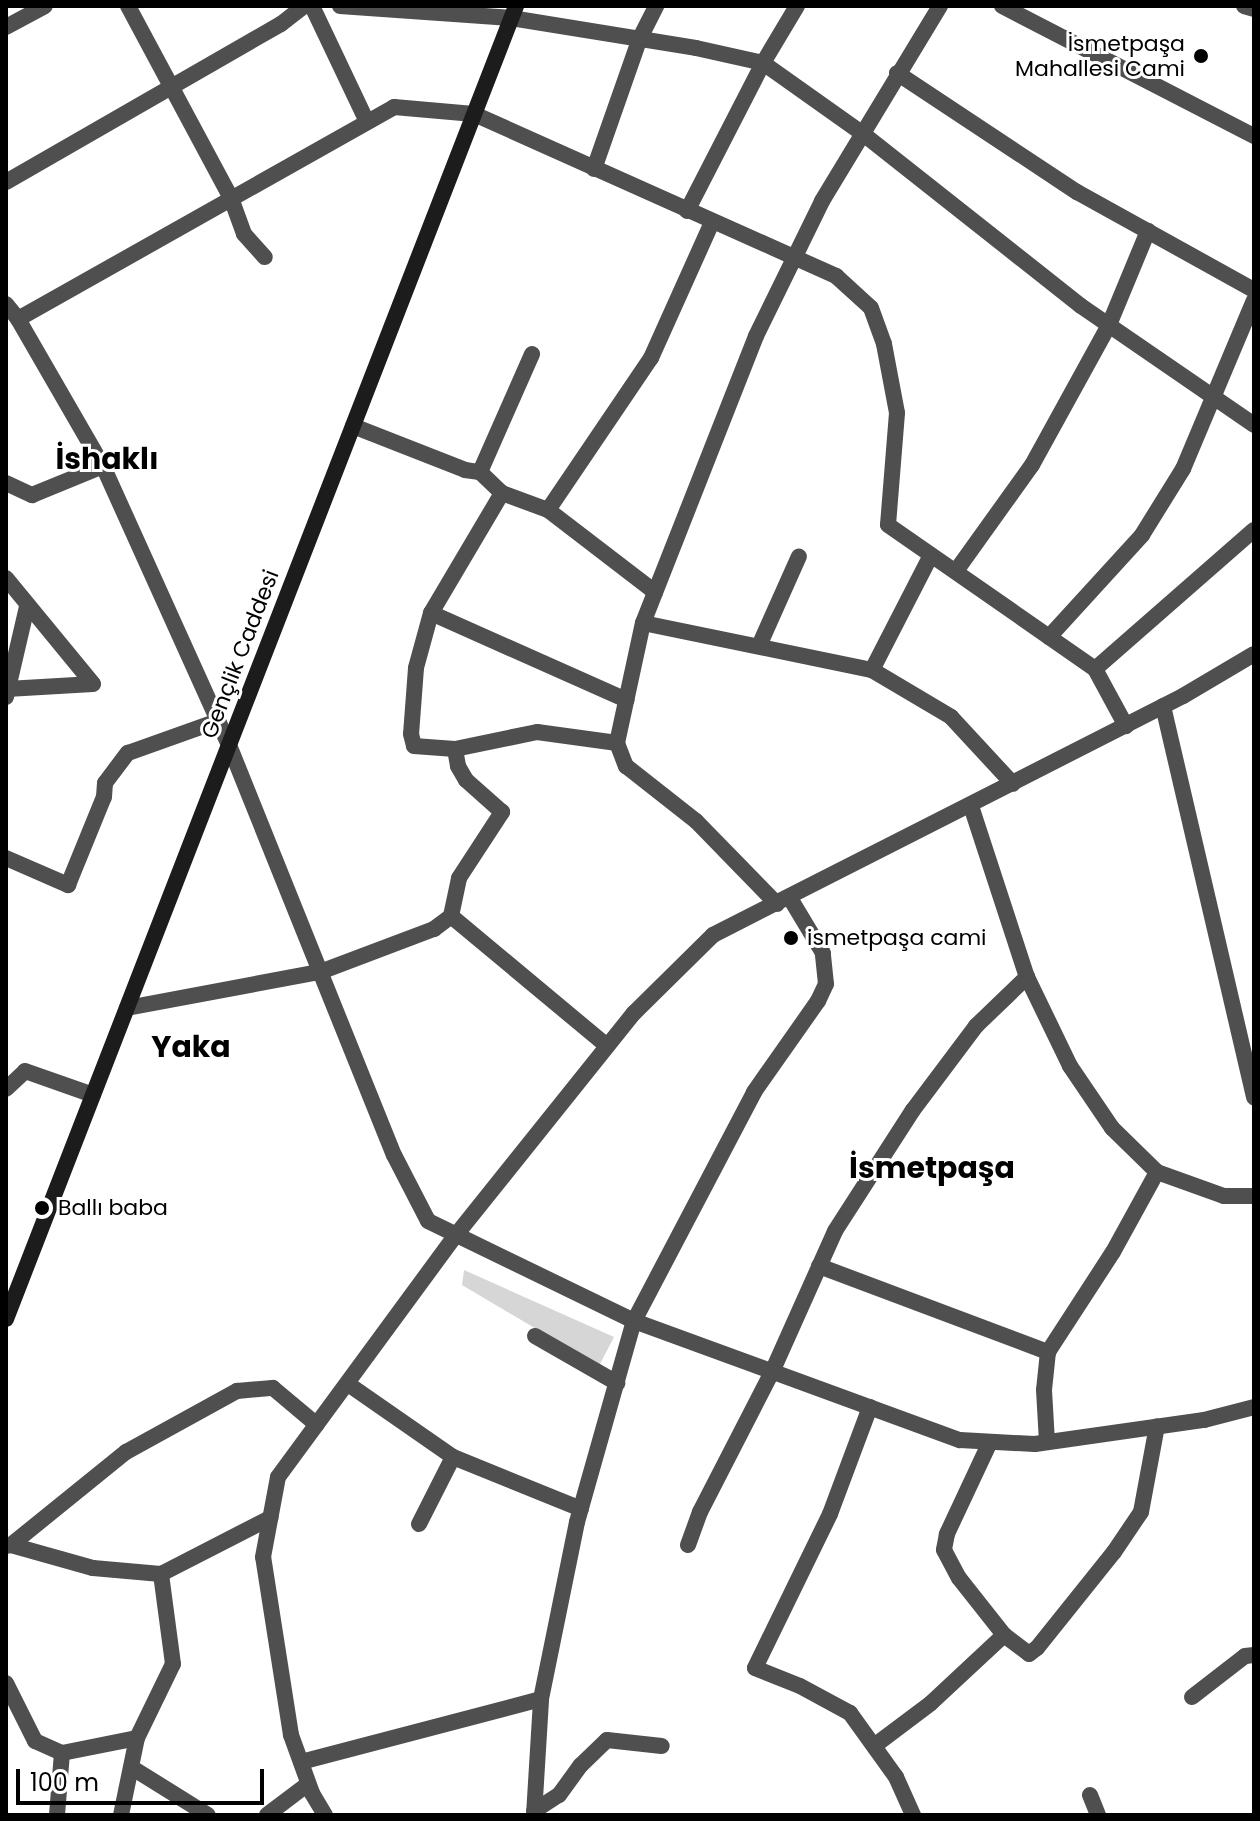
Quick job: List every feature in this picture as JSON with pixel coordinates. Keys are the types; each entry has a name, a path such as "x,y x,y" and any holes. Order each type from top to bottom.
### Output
{"main road":[{"name":"Gençlik Caddesi","path":"6,1319 513,12"}],"street":[{"path":"6,27 45,6"},
{"path":"128,6 231,198 244,234 265,257"},
{"path":"6,182 281,24 304,6"},
{"path":"312,6 367,122"},
{"path":"340,6 513,12 763,63 862,133 1109,325 1254,425"},
{"path":"594,169 640,38 656,6"},
{"path":"687,211 763,63 797,6"},
{"path":"534,1813 541,1699 581,1509 634,1321 754,1092 818,1001 826,984 823,953 783,901 696,821 626,766 617,743 643,623 756,336 822,201 940,6"},
{"path":"1002,6 1254,136"},
{"path":"1244,6 1254,9"},
{"path":"897,73 1077,192 1254,290"},
{"path":"18,319 394,107 474,114 836,276 871,308 884,344 897,413 888,525 1095,669 1126,726"},
{"path":"548,510 651,358 712,222"},
{"path":"956,571 1032,465 1109,325 1148,231"},
{"path":"1049,637 1142,535 1183,469 1254,300"},
{"path":"6,304 18,319 103,466 229,745 394,1155 428,1221 634,1321 960,1440 1047,1442 1204,1420 1254,1407"},
{"path":"480,472 532,354"},
{"path":"353,426 465,470 480,472 502,493 548,510 655,592"},
{"path":"6,483 32,495 103,466"},
{"path":"502,493 431,613 416,668 411,734 414,746 455,749 537,732 617,743"},
{"path":"1095,669 1254,530"},
{"path":"872,670 931,555"},
{"path":"759,646 799,556"},
{"path":"6,578 93,684 7,689"},
{"path":"6,697 27,607"},
{"path":"431,613 626,700"},
{"path":"643,623 872,670 951,717 1013,784"},
{"path":"325,1815 308,1784 291,1735 263,1557 278,1477 456,1235 607,1046 634,1013 713,935 1126,726 1254,654"},
{"path":"1163,706 1254,1098"},
{"path":"6,858 68,885 104,797 105,783 128,753 218,721"},
{"path":"127,1008 320,972 434,929 451,916 459,878 502,812 466,780 458,766 455,749"},
{"path":"971,806 1027,977 1070,1066 1112,1128 1157,1172 1224,1196 1254,1196"},
{"path":"451,916 607,1046"},
{"path":"688,1545 700,1512 772,1372 835,1231 913,1110 976,1026 1027,977"},
{"path":"6,1089 25,1071 93,1095"},
{"path":"1047,1442 1044,1390 1048,1352 1113,1252 1157,1172"},
{"path":"819,1266 1048,1352"},
{"path":"535,1336 617,1383"},
{"path":"348,1384 453,1457 581,1509"},
{"path":"9,1545 126,1452 237,1391 273,1388 317,1425"},
{"path":"870,1407 830,1514 755,1668 800,1686 850,1713 896,1777 913,1815"},
{"path":"990,1442 947,1534 944,1550 959,1578 1004,1635 1029,1654 1114,1552 1141,1512 1157,1426"},
{"path":"419,1524 453,1457"},
{"path":"9,1545 93,1568 161,1574 270,1518"},
{"path":"121,1815 134,1769 137,1738 173,1664 161,1574"},
{"path":"874,1746 931,1703 1004,1635"},
{"path":"1192,1697 1245,1656 1254,1655"},
{"path":"6,1683 35,1741 62,1753 137,1738"},
{"path":"301,1762 541,1699"},
{"path":"534,1813 559,1795 581,1765 607,1740 662,1746"},
{"path":"57,1815 62,1753"},
{"path":"134,1769 208,1815"},
{"path":"267,1815 308,1784"},
{"path":"1090,1795 1098,1815"}],"shaded area":[{"path":"464,1270 614,1337 599,1366 462,1285"}],"place":[{"name":"İsmetpaşa Mahallesi Cami","path":"1201,56"},
{"name":"ismetpaşa cami","path":"791,938"},
{"name":"Ballı baba","path":"42,1208"}],"district":[{"name":"İshaklı","path":"107,459"},
{"name":"Yaka","path":"191,1047"},
{"name":"İsmetpaşa","path":"932,1168"}]}
